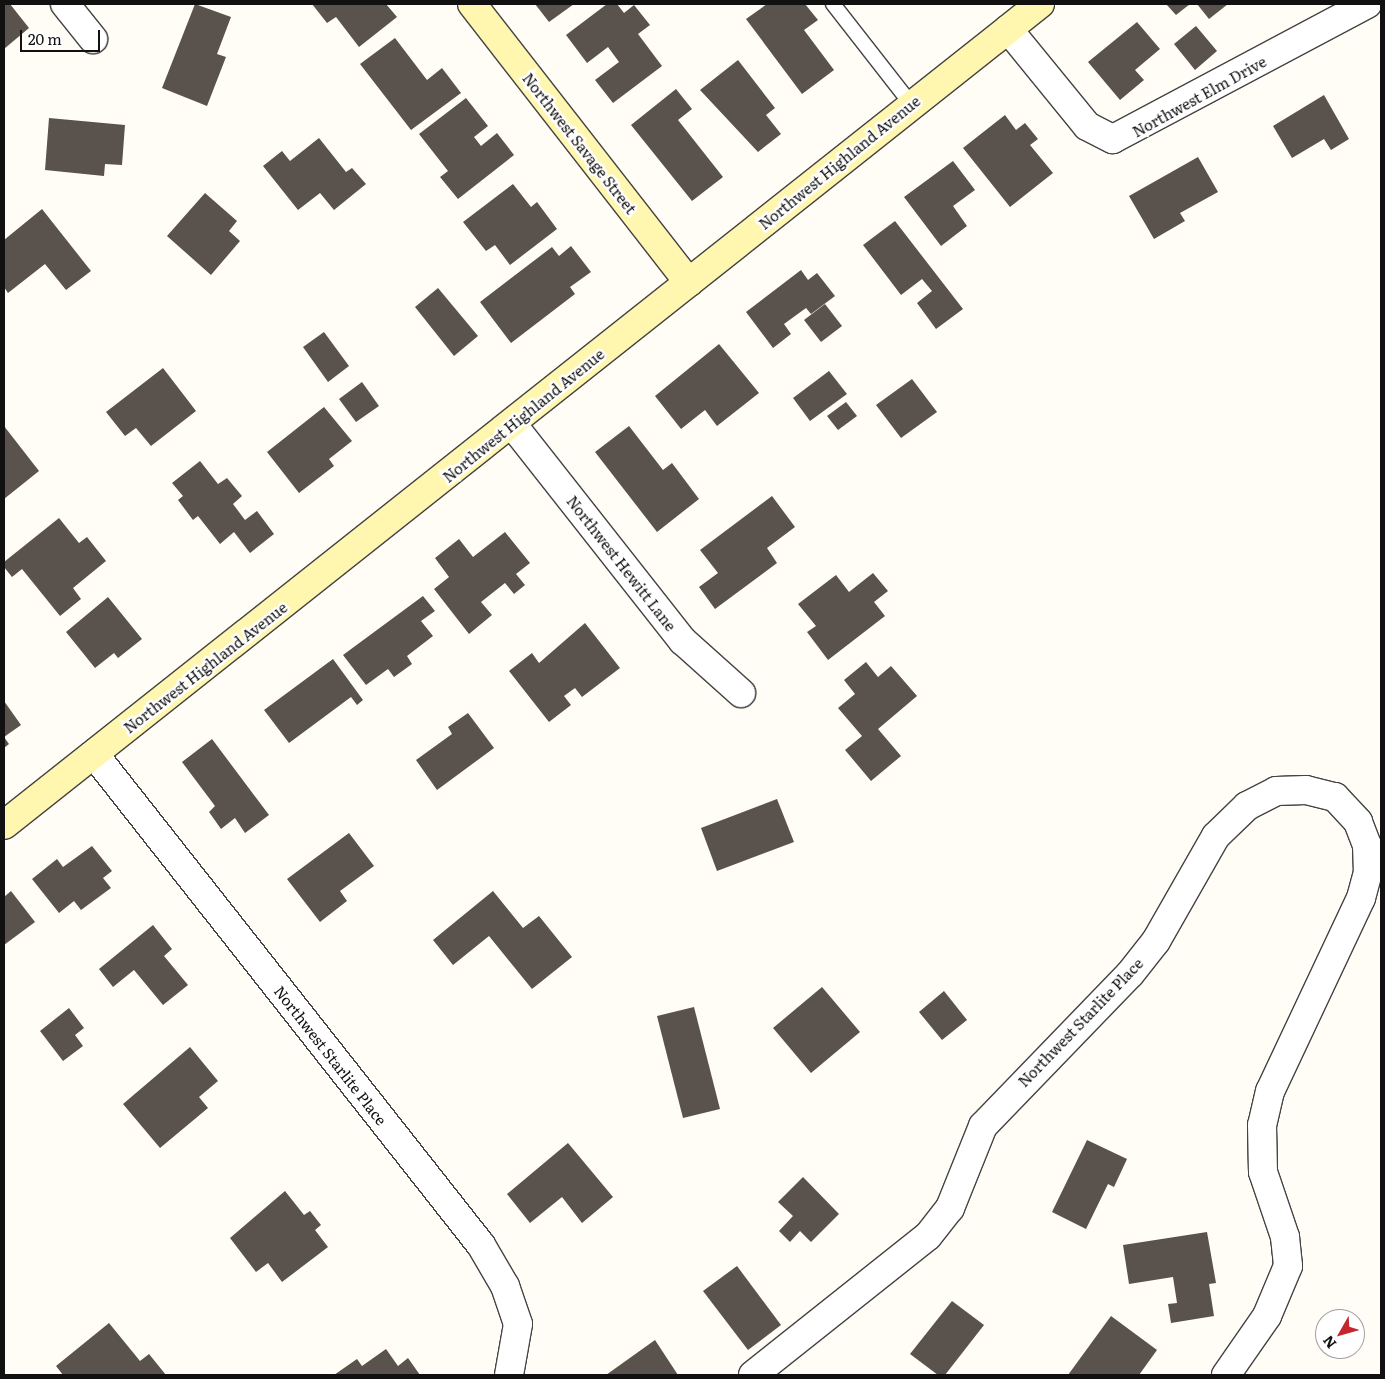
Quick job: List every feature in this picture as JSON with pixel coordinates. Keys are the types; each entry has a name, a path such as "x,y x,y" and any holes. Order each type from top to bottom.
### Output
{"main road":[{"name":"Northwest Savage Street","path":"472,4 689,283"},
{"name":"Northwest Highland Avenue","path":"4,825 512,424 911,104 1040,4"}],"street":[{"path":"65,4 93,40"},
{"name":"Northwest Elm Drive","path":"1008,29 1087,126 1113,139 1367,4"},
{"name":"Northwest Hewitt Lane","path":"512,424 684,641 741,693"},
{"name":"Northwest Starlite Place","path":"94,754 481,1245 505,1286 518,1324 509,1375"},
{"name":"Northwest Starlite Place","path":"753,1375 928,1236 950,1208 983,1126 1130,974 1156,940 1216,836 1247,806 1276,791 1306,790 1335,797 1358,822 1367,845 1368,872 1361,898 1270,1091 1262,1125 1263,1172 1285,1237 1288,1266 1267,1316 1226,1375"}],"lane":[{"path":"833,4 911,104"}],"building":[{"path":"4,4 10,4 29,28 4,49"},
{"path":"195,4 231,17 217,54 226,57 207,106 162,88"},
{"path":"312,4 386,4 397,17 359,47 336,17 327,23"},
{"path":"535,4 574,4 549,22"},
{"path":"607,4 617,4 624,13 634,5 650,25 638,34 662,66 613,103 595,80 619,62 608,47 587,63 566,35"},
{"path":"767,4 805,4 818,20 804,30 834,70 802,94 746,19"},
{"path":"1166,4 1190,4 1176,15"},
{"path":"1197,4 1228,4 1209,19"},
{"path":"1137,22 1160,49 1135,70 1144,80 1120,100 1088,62"},
{"path":"1196,26 1217,51 1195,70 1174,44"},
{"path":"395,38 427,80 442,68 461,93 411,130 360,64"},
{"path":"738,60 775,108 766,115 781,134 758,152 700,90"},
{"path":"676,89 692,109 678,120 723,177 692,201 631,125"},
{"path":"1324,95 1349,139 1331,150 1324,139 1292,158 1273,126"},
{"path":"466,98 488,126 474,137 481,146 497,133 514,155 458,199 440,177 448,171 419,134"},
{"path":"1005,115 1016,130 1025,123 1038,139 1030,145 1053,173 1010,207 963,148"},
{"path":"49,118 125,125 122,165 105,164 104,176 45,170"},
{"path":"319,138 346,172 352,168 366,184 334,210 320,193 298,210 263,166 282,151 290,161"},
{"path":"1198,157 1218,192 1180,213 1185,221 1154,239 1129,196"},
{"path":"953,161 975,190 953,206 967,226 941,246 904,197"},
{"path":"513,184 531,207 537,202 557,229 510,265 495,245 486,251 463,222"},
{"path":"205,193 237,221 229,231 240,241 211,275 167,236"},
{"path":"42,209 91,271 66,290 45,264 8,293 4,287 4,240"},
{"path":"895,221 963,309 936,329 917,303 932,291 922,279 901,295 863,245"},
{"path":"571,246 591,272 570,287 575,294 511,343 480,302 552,247 559,256"},
{"path":"801,270 808,280 817,273 835,296 811,314 806,308 784,324 791,334 773,348 746,312"},
{"path":"438,288 478,336 454,356 415,307"},
{"path":"825,304 842,326 821,342 804,320"},
{"path":"324,332 349,366 328,382 303,347"},
{"path":"719,344 759,393 717,426 705,410 681,429 655,396"},
{"path":"163,368 196,411 151,446 136,428 125,436 106,412"},
{"path":"829,371 847,394 810,421 793,398"},
{"path":"912,379 937,412 901,438 876,405"},
{"path":"362,382 379,406 356,422 339,399"},
{"path":"846,402 857,416 838,430 827,416"},
{"path":"324,407 352,441 329,459 334,466 299,493 267,452"},
{"path":"4,426 39,471 4,499"},
{"path":"629,426 663,470 672,463 699,499 657,532 595,452"},
{"path":"200,461 218,484 227,478 242,496 233,504 245,520 257,511 274,534 250,553 234,532 220,544 198,516 193,520 178,500 183,496 172,483"},
{"path":"772,496 795,527 767,548 777,563 715,609 699,587 718,573 700,550"},
{"path":"59,518 79,543 87,537 106,561 73,588 81,599 60,616 22,569 12,577 4,567 4,562"},
{"path":"505,532 530,563 516,574 525,585 514,594 505,583 481,602 492,615 469,634 434,589 449,577 435,558 459,539 473,557"},
{"path":"873,573 888,591 874,602 885,616 828,660 807,632 816,626 798,604 836,575 849,592"},
{"path":"423,596 435,611 421,621 433,636 407,656 412,664 394,677 388,669 366,685 343,655"},
{"path":"108,597 142,639 118,658 114,653 95,668 66,632"},
{"path":"585,623 620,668 582,697 575,688 564,696 571,705 549,722 509,671 532,653 539,663"},
{"path":"333,659 363,700 357,705 351,697 289,743 264,710"},
{"path":"866,662 878,677 891,666 917,696 878,729 901,756 871,781 845,750 862,736 838,708 855,694 844,680"},
{"path":"4,701 21,725 4,737"},
{"path":"468,713 494,748 437,790 416,760 452,734 448,727"},
{"path":"4,737 9,744 4,748"},
{"path":"212,739 269,815 245,833 235,818 221,829 209,812 215,806 182,762"},
{"path":"777,799 794,842 717,871 701,828"},
{"path":"349,833 374,866 340,891 347,901 320,922 287,879"},
{"path":"92,846 112,871 103,878 111,888 81,910 74,901 59,913 32,879 57,859 63,867"},
{"path":"11,891 35,922 4,945 4,897"},
{"path":"493,891 523,928 539,916 572,957 532,989 489,936 453,965 433,940"},
{"path":"153,925 172,949 164,956 188,985 163,1005 134,970 113,987 99,969"},
{"path":"822,987 860,1032 811,1073 773,1028"},
{"path":"944,991 967,1020 942,1040 919,1012"},
{"path":"694,1007 720,1109 683,1118 657,1016"},
{"path":"69,1008 84,1028 75,1035 83,1046 63,1061 40,1031"},
{"path":"190,1047 218,1081 199,1097 208,1108 160,1148 123,1104"},
{"path":"1087,1140 1127,1159 1114,1187 1108,1184 1086,1229 1052,1212"},
{"path":"568,1143 613,1197 582,1223 562,1197 530,1223 507,1194"},
{"path":"803,1177 839,1214 811,1242 800,1231 790,1242 779,1231 793,1216 778,1202"},
{"path":"285,1191 304,1215 310,1211 321,1225 315,1230 328,1247 282,1282 268,1263 256,1272 230,1238"},
{"path":"1207,1232 1216,1283 1209,1284 1214,1316 1171,1323 1168,1304 1177,1303 1173,1277 1129,1284 1123,1245"},
{"path":"737,1266 781,1325 748,1350 703,1291"},
{"path":"952,1301 984,1325 945,1375 938,1375 910,1354"},
{"path":"1111,1316 1157,1350 1139,1375 1068,1375"},
{"path":"109,1323 140,1361 149,1354 166,1375 63,1375 56,1366"},
{"path":"655,1340 678,1375 606,1375"},
{"path":"386,1349 398,1366 408,1358 420,1375 334,1375 357,1359 362,1366"}]}
